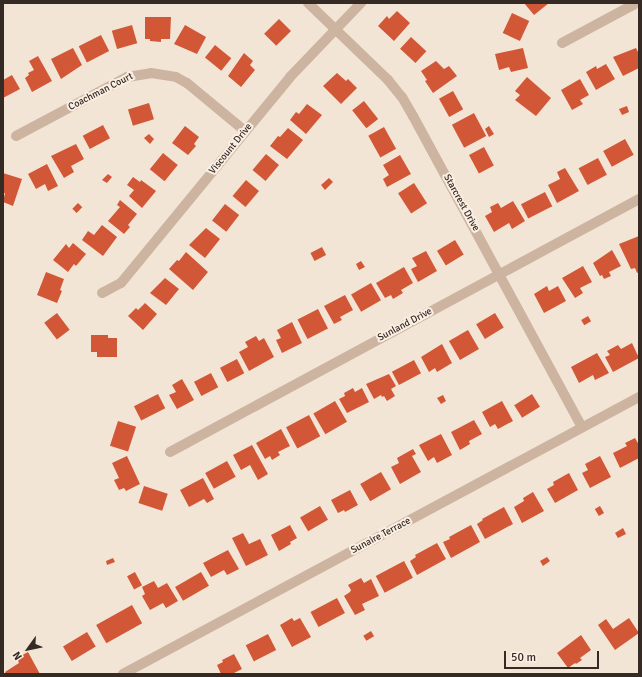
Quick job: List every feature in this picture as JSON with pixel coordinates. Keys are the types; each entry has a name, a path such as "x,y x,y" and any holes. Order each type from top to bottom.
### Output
{"street":[{"name":"Starcrest Drive","path":"308,3 388,80 402,97 500,274 582,427"},
{"name":"Viscount Drive","path":"102,293 121,283 290,77 361,3"},
{"path":"562,43 634,5 633,3"},
{"name":"Coachman Court","path":"16,136 127,77 151,73 176,77 187,83 245,131"},
{"name":"Sunland Drive","path":"170,452 639,199"},
{"name":"Sunaire Terrace","path":"123,674 212,628 639,397"}],"building":[{"path":"524,3 549,3 534,15"},
{"path":"397,11 410,23 394,41 378,26 387,16 389,19"},
{"path":"512,13 529,21 520,41 503,33"},
{"path":"145,17 171,17 170,39 161,39 161,42 145,39"},
{"path":"279,19 291,31 276,46 264,34"},
{"path":"132,25 137,43 117,49 112,31"},
{"path":"185,25 206,37 197,54 174,44"},
{"path":"101,35 109,51 87,62 79,46"},
{"path":"411,37 426,51 415,63 400,49"},
{"path":"215,45 231,58 221,71 205,57"},
{"path":"73,48 82,65 61,79 51,59"},
{"path":"523,48 528,68 511,72 509,67 499,70 495,54"},
{"path":"636,48 639,54 639,68 623,76 613,57"},
{"path":"244,53 253,61 250,65 255,70 241,87 228,76"},
{"path":"38,56 52,81 32,92 25,78 29,75 28,73 34,70 29,61"},
{"path":"436,61 444,69 449,66 457,76 433,93 425,81 427,80 421,71"},
{"path":"606,64 615,79 596,90 586,72 596,66 597,69"},
{"path":"337,73 346,81 348,79 357,88 341,104 323,86"},
{"path":"12,75 20,89 3,98 3,80"},
{"path":"527,77 551,98 536,116 515,100 520,95 515,91"},
{"path":"580,79 589,95 580,100 583,104 572,110 561,90"},
{"path":"453,91 463,109 449,117 439,99"},
{"path":"364,101 378,119 366,128 352,110"},
{"path":"149,103 154,119 133,126 128,109"},
{"path":"307,104 322,115 306,134 290,120 296,112 299,114"},
{"path":"627,106 629,112 622,115 619,109"},
{"path":"474,113 486,136 464,148 452,125"},
{"path":"103,125 110,138 90,149 83,136"},
{"path":"185,126 199,137 194,144 196,146 188,155 172,143"},
{"path":"489,126 494,134 489,137 485,129"},
{"path":"384,127 396,149 380,158 368,136"},
{"path":"288,128 303,140 287,159 270,146 278,136 280,137"},
{"path":"149,134 154,139 150,144 144,138"},
{"path":"625,139 634,155 612,167 603,151"},
{"path":"76,144 84,159 71,166 74,172 64,178 51,156"},
{"path":"484,147 494,166 479,174 469,155"},
{"path":"163,153 178,165 165,181 150,169"},
{"path":"266,154 279,165 266,181 253,170"},
{"path":"400,155 411,174 387,187 383,179 389,175 383,165"},
{"path":"598,158 607,175 587,185 579,168"},
{"path":"47,164 58,186 48,191 45,184 36,189 28,174"},
{"path":"565,168 579,191 557,203 548,185 560,179 557,172"},
{"path":"3,173 22,179 13,206 3,202 5,193 3,193"},
{"path":"108,174 112,177 107,183 102,180"},
{"path":"133,177 140,182 141,180 156,191 142,208 129,196 134,190 127,185"},
{"path":"329,178 333,182 325,190 321,185"},
{"path":"246,180 259,191 246,207 233,196"},
{"path":"414,183 427,203 411,213 398,193"},
{"path":"545,192 552,206 528,219 521,204"},
{"path":"120,200 137,214 128,225 130,227 124,234 108,221 120,207 117,205"},
{"path":"513,201 525,221 512,229 509,223 494,232 485,216 492,212 490,207 498,203 501,208"},
{"path":"78,203 82,207 77,213 72,209"},
{"path":"225,204 239,215 226,232 212,221"},
{"path":"102,225 117,237 103,256 82,240 88,231 94,235"},
{"path":"206,228 220,239 205,258 189,245"},
{"path":"639,236 639,272 637,273 635,268 631,269 619,244"},
{"path":"455,240 464,255 446,265 437,251"},
{"path":"73,243 86,254 76,266 74,264 68,272 53,260 66,244 69,248"},
{"path":"322,247 326,255 315,261 310,253"},
{"path":"612,250 621,266 609,272 611,276 604,279 602,275 600,276 593,263"},
{"path":"426,251 437,271 418,282 411,269 417,266 412,258"},
{"path":"186,252 208,272 193,290 169,269 177,260 179,261"},
{"path":"361,261 365,267 359,270 356,264"},
{"path":"583,266 592,282 580,288 583,293 575,298 562,278"},
{"path":"404,267 413,283 401,290 403,293 393,299 391,295 385,298 376,283"},
{"path":"46,272 64,279 60,290 62,291 57,303 37,295"},
{"path":"165,278 179,289 166,305 150,293"},
{"path":"371,283 381,300 361,312 351,294"},
{"path":"547,286 549,291 558,286 566,301 544,313 534,294"},
{"path":"345,295 353,310 340,317 342,320 334,324 324,306"},
{"path":"145,303 157,314 143,330 128,316 136,308 138,310"},
{"path":"318,309 328,329 307,339 298,319"},
{"path":"57,313 70,330 57,339 44,323"},
{"path":"495,313 504,328 485,339 476,324"},
{"path":"588,316 591,321 584,325 581,320"},
{"path":"292,322 302,343 282,353 276,340 281,338 277,330"},
{"path":"468,330 479,349 460,360 449,341"},
{"path":"91,335 108,335 108,338 117,338 117,357 97,357 97,352 91,352"},
{"path":"256,336 259,341 264,338 274,357 249,371 239,352 248,347 245,342"},
{"path":"632,343 639,358 613,372 605,357 610,355 607,351 618,345 621,349"},
{"path":"442,344 452,363 437,372 435,368 429,372 421,357"},
{"path":"597,353 609,373 595,380 593,375 579,383 571,367"},
{"path":"237,359 244,373 227,382 220,368"},
{"path":"414,360 421,373 399,385 392,372"},
{"path":"211,373 218,387 201,396 194,382"},
{"path":"389,374 396,386 391,389 395,396 387,401 384,396 382,397 381,395 374,399 366,384"},
{"path":"182,379 194,400 177,409 169,395 176,392 172,385"},
{"path":"353,388 355,392 362,388 369,402 347,413 339,399 345,396 344,393"},
{"path":"158,394 165,408 141,421 134,406"},
{"path":"532,394 540,407 522,418 514,405"},
{"path":"443,395 446,401 441,404 437,398"},
{"path":"335,401 347,422 325,434 313,414"},
{"path":"502,401 513,421 498,429 495,424 490,427 482,412"},
{"path":"309,415 320,436 297,448 286,427"},
{"path":"474,420 482,434 469,441 470,444 460,450 451,432"},
{"path":"118,421 136,427 128,452 110,446"},
{"path":"281,429 290,446 278,452 280,455 272,460 270,456 265,459 256,443"},
{"path":"441,434 452,455 437,463 434,457 428,461 419,445"},
{"path":"635,438 639,445 639,458 620,468 613,453 627,446 625,443"},
{"path":"252,445 268,474 258,480 250,465 241,470 233,455"},
{"path":"413,449 416,454 412,456 421,472 400,484 391,467 399,463 397,458"},
{"path":"127,456 140,484 126,491 124,488 119,490 114,480 119,478 112,463"},
{"path":"600,456 611,477 590,488 582,473 588,470 585,464"},
{"path":"227,461 236,477 214,489 205,473"},
{"path":"381,472 391,489 370,501 360,484"},
{"path":"569,473 578,490 555,503 547,489 554,485 553,482"},
{"path":"203,478 214,499 207,503 204,499 189,507 180,490"},
{"path":"144,486 168,494 162,511 138,503"},
{"path":"350,490 358,505 345,512 344,510 338,513 331,500"},
{"path":"533,492 544,511 522,523 514,507 524,501 523,498"},
{"path":"320,506 328,520 308,531 300,518"},
{"path":"600,506 604,513 599,516 595,509"},
{"path":"504,507 513,524 485,539 477,524 483,520 482,519"},
{"path":"290,525 297,538 290,542 291,544 279,551 271,535"},
{"path":"471,525 480,542 451,558 443,542"},
{"path":"623,528 626,534 618,538 615,533"},
{"path":"243,533 249,544 260,539 268,555 246,566 232,538"},
{"path":"437,543 446,559 417,575 410,561 416,557 415,555"},
{"path":"228,550 239,569 227,575 224,570 211,577 203,563"},
{"path":"547,557 550,561 543,566 540,561"},
{"path":"113,558 115,562 107,565 106,561"},
{"path":"404,561 413,578 385,593 376,576"},
{"path":"135,572 142,585 134,589 127,576"},
{"path":"201,572 209,586 183,601 175,587"},
{"path":"361,578 364,583 371,579 379,596 362,604 365,610 355,615 344,596 351,590 348,585"},
{"path":"154,581 158,588 167,583 178,601 166,608 163,603 150,610 142,596 145,594 142,587"},
{"path":"337,598 345,613 318,627 311,612"},
{"path":"132,605 142,623 106,643 96,625"},
{"path":"292,618 294,621 300,618 311,637 292,647 280,625"},
{"path":"629,618 639,633 615,650 598,625 606,619 613,629"},
{"path":"371,631 374,636 366,641 363,636"},
{"path":"87,632 96,647 72,661 63,646"},
{"path":"268,634 276,650 254,661 246,645"},
{"path":"581,635 591,650 580,658 582,660 568,668 557,653"},
{"path":"28,652 40,674 6,674 5,672 19,663 17,658"},
{"path":"234,654 242,669 232,674 221,674 217,665 223,662 222,660"}]}
